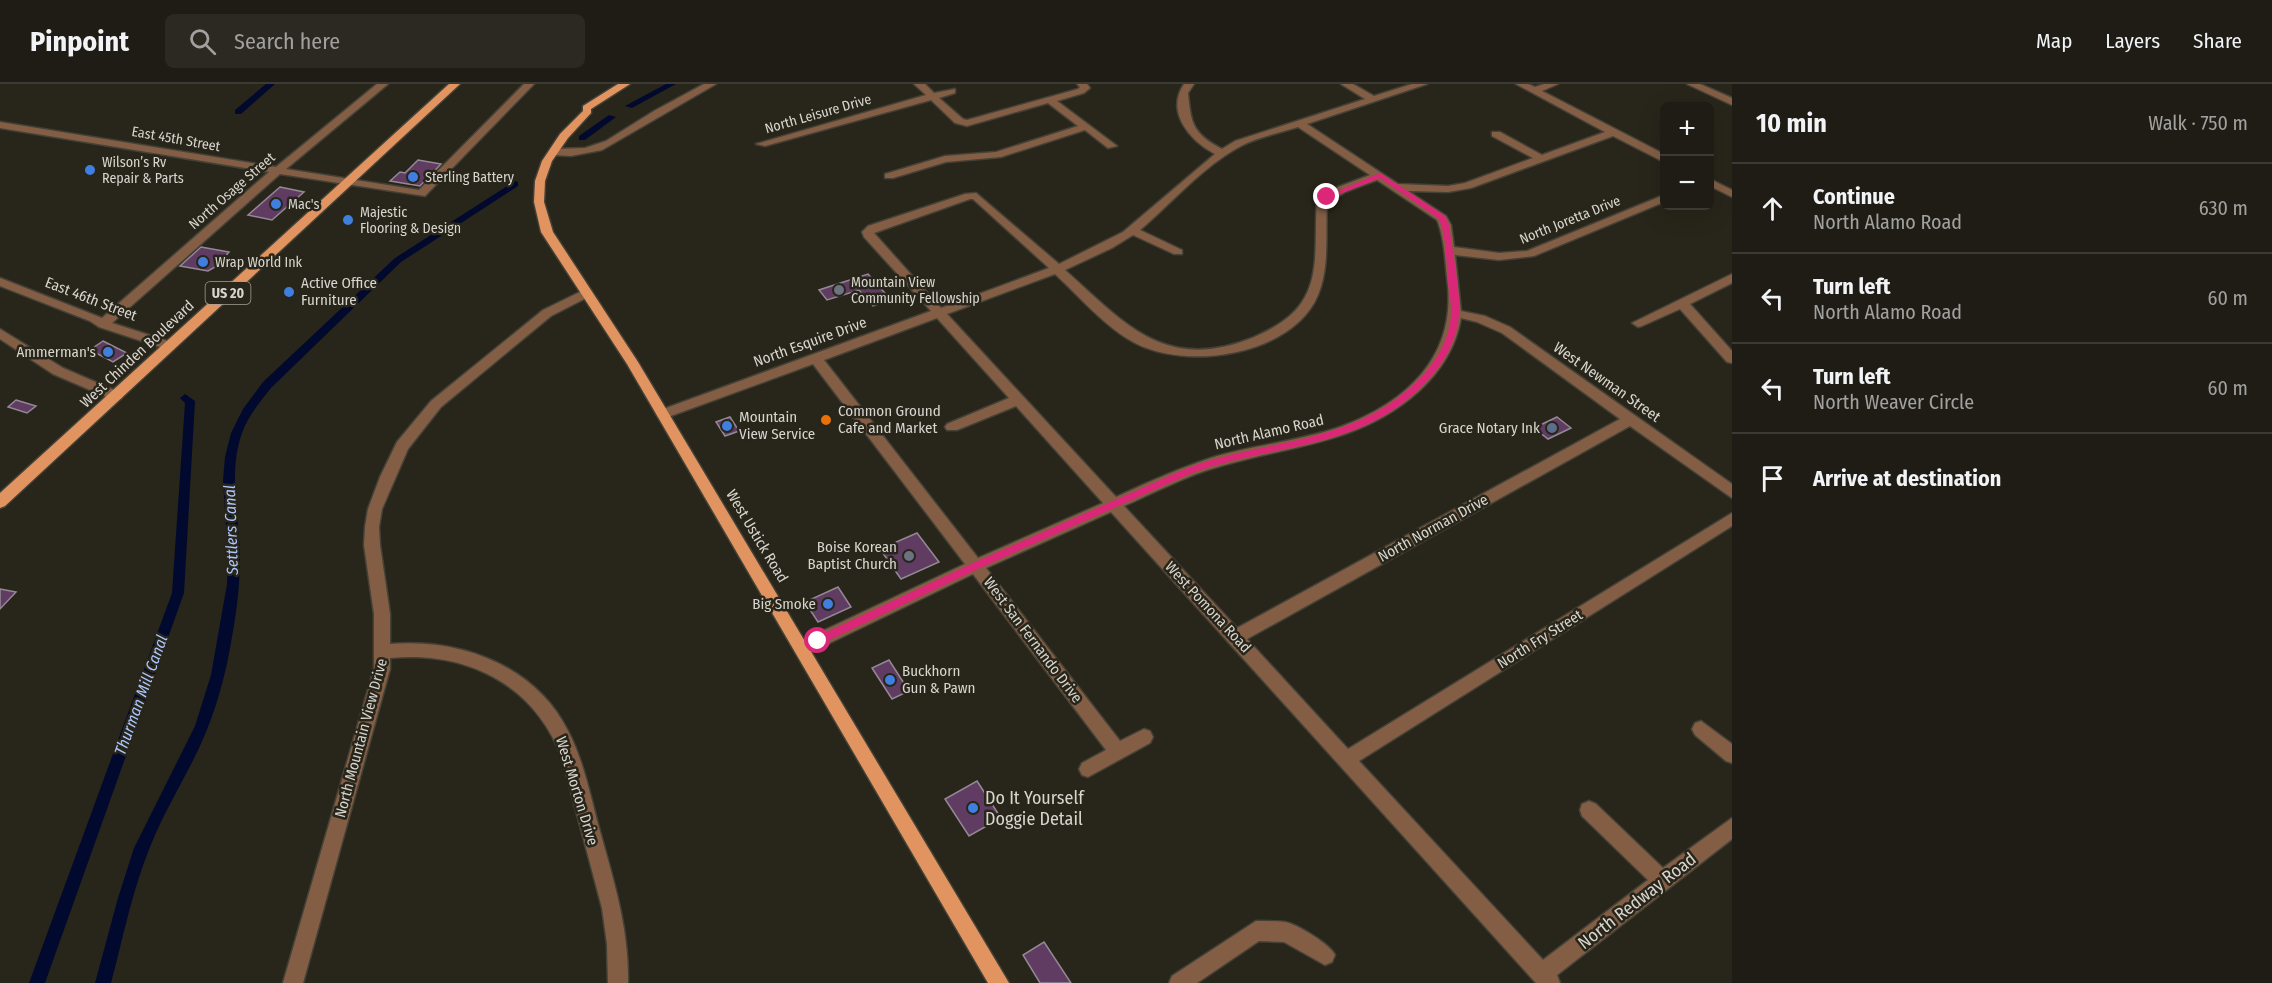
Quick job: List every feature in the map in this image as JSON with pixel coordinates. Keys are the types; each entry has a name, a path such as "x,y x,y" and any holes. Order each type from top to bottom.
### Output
{"main road":[{"name":"West Chinden Boulevard","path":"0,502 455,84"},
{"name":"West Ustick Road","path":"588,111 586,108 625,84"},
{"name":"West Ustick Road","path":"639,84 594,111 588,111 575,123 547,161 540,181 539,201 547,232 663,414 999,983"}],"street":[{"name":"North Osage Street","path":"103,324 276,172 382,84"},
{"name":"East 45th Street","path":"0,125 421,194 529,84"},
{"path":"554,152 581,153 604,147 665,108 711,84"},
{"path":"919,84 959,121 967,123 1050,100 1083,86"},
{"path":"1189,84 1183,93 1187,127 1205,145 1221,153"},
{"path":"1346,84 1373,100"},
{"name":"North Esquire Drive","path":"663,414 1058,269 1106,247 1133,231 1221,153 1239,143 1422,84"},
{"path":"1521,84 1661,156"},
{"path":"1534,91 1553,84"},
{"path":"1692,84 1732,102"},
{"name":"North Leisure Drive","path":"761,144 952,91"},
{"path":"1050,100 1112,147"},
{"name":"North Alamo Road","path":"803,648 977,566 1216,461 1287,448 1326,438 1362,425 1405,398 1432,371 1443,355 1452,332 1455,313 1442,218 1399,187 1300,124"},
{"path":"889,176 945,159 996,155 1085,127"},
{"path":"1399,187 1448,189 1467,186 1614,132"},
{"path":"1496,134 1542,159"},
{"path":"1058,269 1123,329 1154,347 1191,353 1216,351 1256,342 1292,321 1311,299 1317,277 1322,203 1327,197 1380,175"},
{"path":"1714,184 1732,194"},
{"name":"West Pomona Road","path":"1058,269 975,196 872,228 867,232 870,239 937,313 1546,979"},
{"name":"North Joretta Drive","path":"1448,249 1492,257 1513,258 1530,254 1660,200"},
{"path":"1133,231 1178,252"},
{"path":"1638,323 1732,278"},
{"name":"East 46th Street","path":"0,282 94,318 103,324 170,346"},
{"name":"North Mountain View Drive","path":"293,983 382,669 382,614 372,545 372,527 387,477 402,446 420,421 455,386 547,313 586,293"},
{"path":"1682,303 1732,359"},
{"name":"West Newman Street","path":"1455,313 1481,319 1506,330 1732,492"},
{"path":"2,336 58,371 116,396"},
{"name":"West San Fernando Drive","path":"815,357 1118,752"},
{"path":"952,427 1018,400"},
{"name":"North Norman Drive","path":"1235,637 1630,419"},
{"name":"North Fry Street","path":"1347,759 1732,519"},
{"name":"West Morton Drive","path":"383,652 426,648 475,659 508,675 539,699 562,735 616,922 618,983"},
{"path":"1701,729 1732,755"},
{"path":"1088,769 1144,737"},
{"path":"1589,810 1663,881"},
{"name":"North Redway Road","path":"1546,979 1663,881 1732,828"},
{"path":"1179,983 1256,931 1287,932 1325,955"}],"building":[{"name":"Sterling Battery","path":"418,160 441,164 420,186 390,181 400,172 405,173"},
{"name":"Mac's","path":"280,187 304,192 272,220 248,215"},
{"name":"Wrap World Ink","path":"201,247 229,252 217,266 208,271 180,266"},
{"name":"Mountain View Community Fellowship","path":"868,274 891,300 873,306 859,290 827,300 819,290"},
{"name":"Ammerman's","path":"103,341 127,353 113,362 90,350"},
{"path":"16,400 36,406 27,413 8,407"},
{"name":"Mountain View Service","path":"730,417 739,431 725,436 716,422"},
{"name":"Grace Notary Ink","path":"1557,417 1571,428 1548,439 1534,428"},
{"name":"Boise Korean Baptist Church","path":"917,533 939,562 901,579 880,549"},
{"name":"Big Smoke","path":"838,587 851,607 818,622 805,602"},
{"path":"0,589 16,592 0,609"},
{"name":"Buckhorn Gun & Pawn","path":"889,660 909,691 892,699 872,668"},
{"name":"Do It Yourself Doggie Detail","path":"977,781 1001,818 969,836 945,799"},
{"path":"1044,942 1071,983 1040,983 1023,955"}],"waterway":[{"name":"Thurman Mill Canal","path":"238,112 271,84"},
{"name":"Settlers Canal","path":"629,106 672,84"},
{"name":"Settlers Canal","path":"582,138 612,117"},
{"name":"Settlers Canal","path":"103,983 136,864 156,817 202,726 218,675 233,584 234,556 229,480 231,457 236,433 248,409 267,385 398,260 515,184"},
{"name":"Thurman Mill Canal","path":"37,983 178,593 190,401 185,398"}],"place":[{"name":"Wilson’s Rv Repair & Parts","path":"90,170"},
{"name":"Sterling Battery","path":"413,177"},
{"name":"Mac's","path":"276,204"},
{"name":"Majestic Flooring & Design","path":"348,220"},
{"name":"Wrap World Ink","path":"203,262"},
{"name":"Mountain View Community Fellowship","path":"839,290"},
{"name":"Active Office Furniture","path":"289,292"},
{"name":"Ammerman's","path":"108,352"},
{"name":"Common Ground Cafe and Market","path":"826,420"},
{"name":"Mountain View Service","path":"727,426"},
{"name":"Grace Notary Ink","path":"1552,428"},
{"name":"Boise Korean Baptist Church","path":"909,556"},
{"name":"Big Smoke","path":"828,604"},
{"name":"Buckhorn Gun & Pawn","path":"890,680"},
{"name":"Do It Yourself Doggie Detail","path":"973,808"}],"route":[{"path":"818,641 1188,471 1245,454 1287,448 1326,438 1362,425 1412,392 1432,371 1443,355 1452,332 1455,313 1445,225 1442,218 1433,209 1380,175 1327,197"}]}
